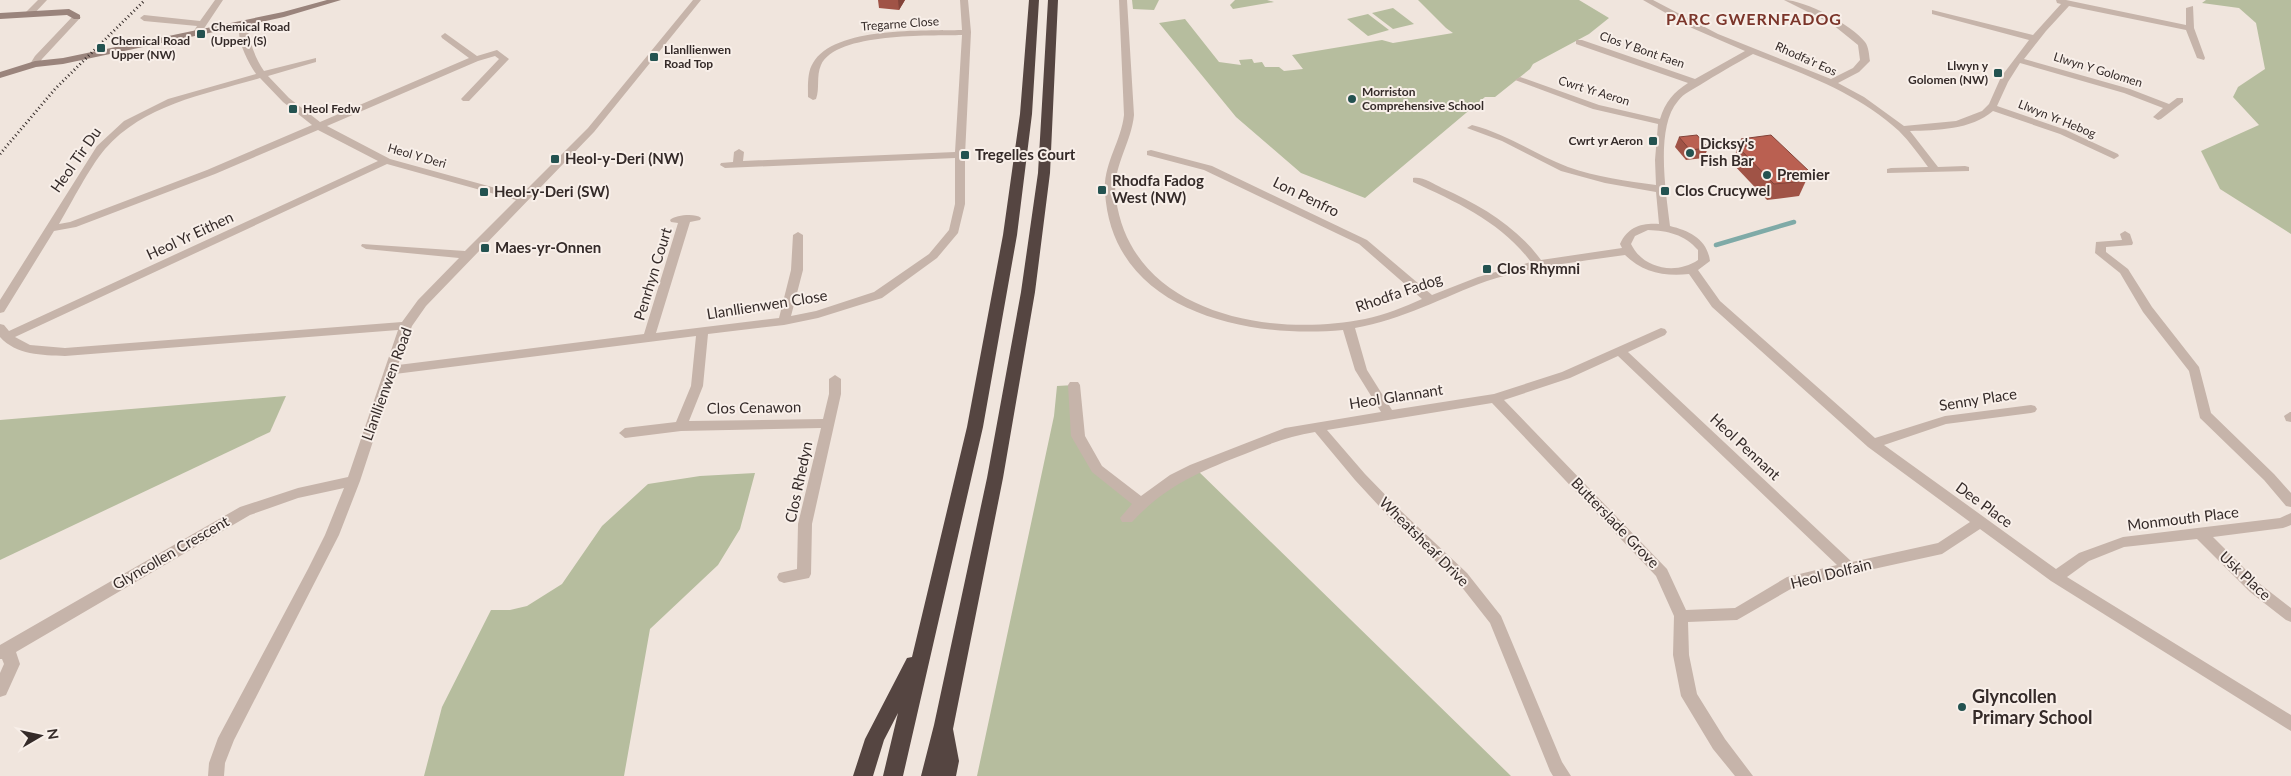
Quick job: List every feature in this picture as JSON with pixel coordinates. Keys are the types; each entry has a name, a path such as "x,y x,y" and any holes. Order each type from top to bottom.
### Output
{"highway":[{"path":"893,776 975,426 1008,245 1026,114 1034,0"},
{"path":"931,776 944,725 1009,403 1037,229 1048,112 1053,0"},
{"path":"863,776 875,739 923,647"},
{"path":"944,725 949,761 946,776"}],"street":[{"path":"28,15 43,0"},
{"path":"197,33 219,0"},
{"path":"0,75 35,64 63,61 123,49 337,0"},
{"name":"Llanllienwen Close","path":"390,370 784,321 818,314 878,295 933,256 954,231 960,204 960,155 967,32 964,0"},
{"name":"Rhodfa Fadog","path":"1123,0 1129,117 1124,143 1112,170 1109,186 1117,228 1127,250 1146,275 1169,294 1190,306 1224,319 1257,325 1292,328 1348,326 1386,316 1485,277 1540,265 1627,251"},
{"name":"Rhodfa'r Eos","path":"1647,0 1686,22 1831,83 1870,105 1902,129 1935,169"},
{"path":"1788,0 1835,22 1862,44 1864,61 1856,70 1831,83"},
{"path":"1902,129 1938,127 1984,114 2000,94 2004,80 2036,39 2062,1 2190,28"},
{"name":"Llanllienwen Road","path":"216,776 217,763 226,738 315,570 353,481 406,326 422,303 467,255 591,130 690,2"},
{"path":"2190,8 2190,28 2201,58"},
{"path":"0,16 69,12 77,17 38,58 35,64"},
{"path":"1935,12 2036,39"},
{"path":"144,18 202,24"},
{"name":"Heol Y Deri","path":"243,23 244,38 250,54 262,74 286,100 319,126 386,161 525,198"},
{"name":"Tregarne Close","path":"823,97 809,97 817,63 822,56 842,44 870,37 967,32"},
{"path":"445,36 475,59"},
{"name":"Clos Y Bont Faen","path":"1579,42 1642,64 1667,70 1697,82"},
{"path":"1665,227 1660,189 1662,122 1673,99 1697,82 1753,50"},
{"path":"49,229 72,225 211,172 475,59 497,53 504,59 466,99"},
{"name":"Heol Tir Du","path":"0,309 101,148 127,123 171,101 313,60"},
{"name":"Llwyn Y Golomen","path":"2018,60 2127,91 2169,107"},
{"name":"Cwrt Yr Aeron","path":"1520,80 1596,107 1620,114 1662,122"},
{"path":"2158,117 2180,100"},
{"name":"Llwyn Yr Hebog","path":"1991,107 2063,132 2114,156"},
{"path":"1472,128 1505,139 1565,170 1605,180 1660,189"},
{"path":"738,152 738,164"},
{"name":"Lon Penfro","path":"1152,153 1208,168 1363,242 1430,300"},
{"path":"725,165 960,155"},
{"name":"Heol Yr Eithen","path":"3,332 386,161"},
{"path":"1891,171 1965,169"},
{"path":"1417,180 1452,196 1503,227 1533,255 1540,265"},
{"name":"Penrhyn Court","path":"649,338 686,219"},
{"path":"1646,226 1665,227 1690,236 1703,250 1704,261 1692,270 1681,272 1662,271 1636,260 1627,251 1625,243 1627,236 1635,230 1646,226"},
{"path":"2125,234 2128,243 2100,244 2101,253 2124,271 2147,309 2195,370 2205,415 2270,476 2291,502"},
{"path":"784,321 801,269 798,235"},
{"path":"366,246 467,255"},
{"name":"Dee Place","path":"1692,270 1716,304 1873,444 2056,577 2291,724"},
{"path":"3,332 15,345 35,350 65,352 406,326"},
{"path":"1348,326 1362,370 1389,415"},
{"name":"Clos Cenawon","path":"681,426 697,386 702,331"},
{"name":"Heol Glannant","path":"1127,518 1141,503 1175,478 1194,468 1290,431 1495,398 1566,375 1661,332"},
{"name":"Heol Pennant","path":"1618,350 1849,568"},
{"name":"Clos Rhedyn","path":"784,577 804,574 805,524 835,394 835,379"},
{"path":"1074,385 1078,436 1097,469 1141,503"},
{"name":"Butterslade Grove","path":"1495,398 1662,573 1681,616 1681,655 1689,696 1719,744 1745,776"},
{"name":"Senny Place","path":"1873,444 1945,420 2031,409"},
{"name":"Clos Cenawon","path":"625,432 681,426 828,423"},
{"name":"Wheatsheaf Drive","path":"1318,427 1360,478 1462,577 1496,620 1556,766 1564,776"},
{"name":"Glyncollen Crescent","path":"4,651 244,510 319,487 353,481"},
{"name":"Monmouth Place","path":"2056,577 2084,557 2123,542 2283,523 2291,518"},
{"name":"Heol Dolfain","path":"1681,616 1737,614 1792,581 1942,548 1980,522"},
{"name":"Usk Place","path":"2200,532 2254,588 2291,616"},
{"path":"0,690 12,664 4,651"}],"green space":[{"path":"1132,0 1159,0 1154,10 1133,9"},
{"path":"1235,0 1267,0 1274,2 1233,9 1230,5"},
{"name":"Morriston Comprehensive School","path":"1418,0 1579,0 1609,18 1589,34 1533,64 1530,69 1495,97 1485,97 1365,198 1301,173 1236,117 1159,23 1185,19 1219,62 1241,65 1239,60 1252,59 1254,63 1262,62 1265,67 1279,67 1284,71 1303,69 1292,55 1382,40 1393,43 1453,33"},
{"path":"2206,0 2291,0 2291,234 2220,189 2201,151 2259,125 2233,97 2238,87 2265,69 2256,23 2239,8 2202,3"},
{"path":"1393,8 1414,24 1393,29 1372,13"},
{"path":"1368,14 1389,30 1368,36 1347,19"},
{"path":"1074,385 1078,436 1097,469 1141,503 1195,468 1511,776 977,776 1054,416 1057,386"},
{"path":"286,396 270,432 0,560 0,420"},
{"path":"755,473 740,529 718,565 650,629 624,776 424,776 442,707 491,610 510,610 527,606 562,584 602,526 648,484 700,476"}],"building":[{"path":"1697,135 1708,148 1690,150 1679,137"},
{"path":"1771,135 1810,172 1799,174 1806,181 1774,184 1738,147 1749,146 1741,139"}],"waterway":[{"path":"1716,245 1794,222"}],"railway":[{"path":"0,154 55,89 145,0"}],"place":[{"name":"Chemical Road (Upper) (S)","path":"201,34"},
{"name":"Chemical Road Upper (NW)","path":"101,48"},
{"name":"Llanllienwen Road Top","path":"654,57"},
{"name":"Llwyn y Golomen (NW)","path":"1998,73"},
{"name":"Morriston Comprehensive School","path":"1352,99"},
{"name":"Heol Fedw","path":"293,109"},
{"name":"Cwrt yr Aeron","path":"1653,141"},
{"name":"Dicksy's Fish Bar","path":"1690,153"},
{"name":"Tregelles Court","path":"965,155"},
{"name":"Heol-y-Deri (NW)","path":"555,159"},
{"name":"Premier","path":"1767,175"},
{"name":"Rhodfa Fadog West (NW)","path":"1102,190"},
{"name":"Clos Crucywel","path":"1665,191"},
{"name":"Heol-y-Deri (SW)","path":"484,192"},
{"name":"Maes-yr-Onnen","path":"485,248"},
{"name":"Clos Rhymni","path":"1487,269"},
{"name":"Glyncollen Primary School","path":"1962,707"}],"district":[{"name":"PARC GWERNFADOG","path":"1754,19"}]}
